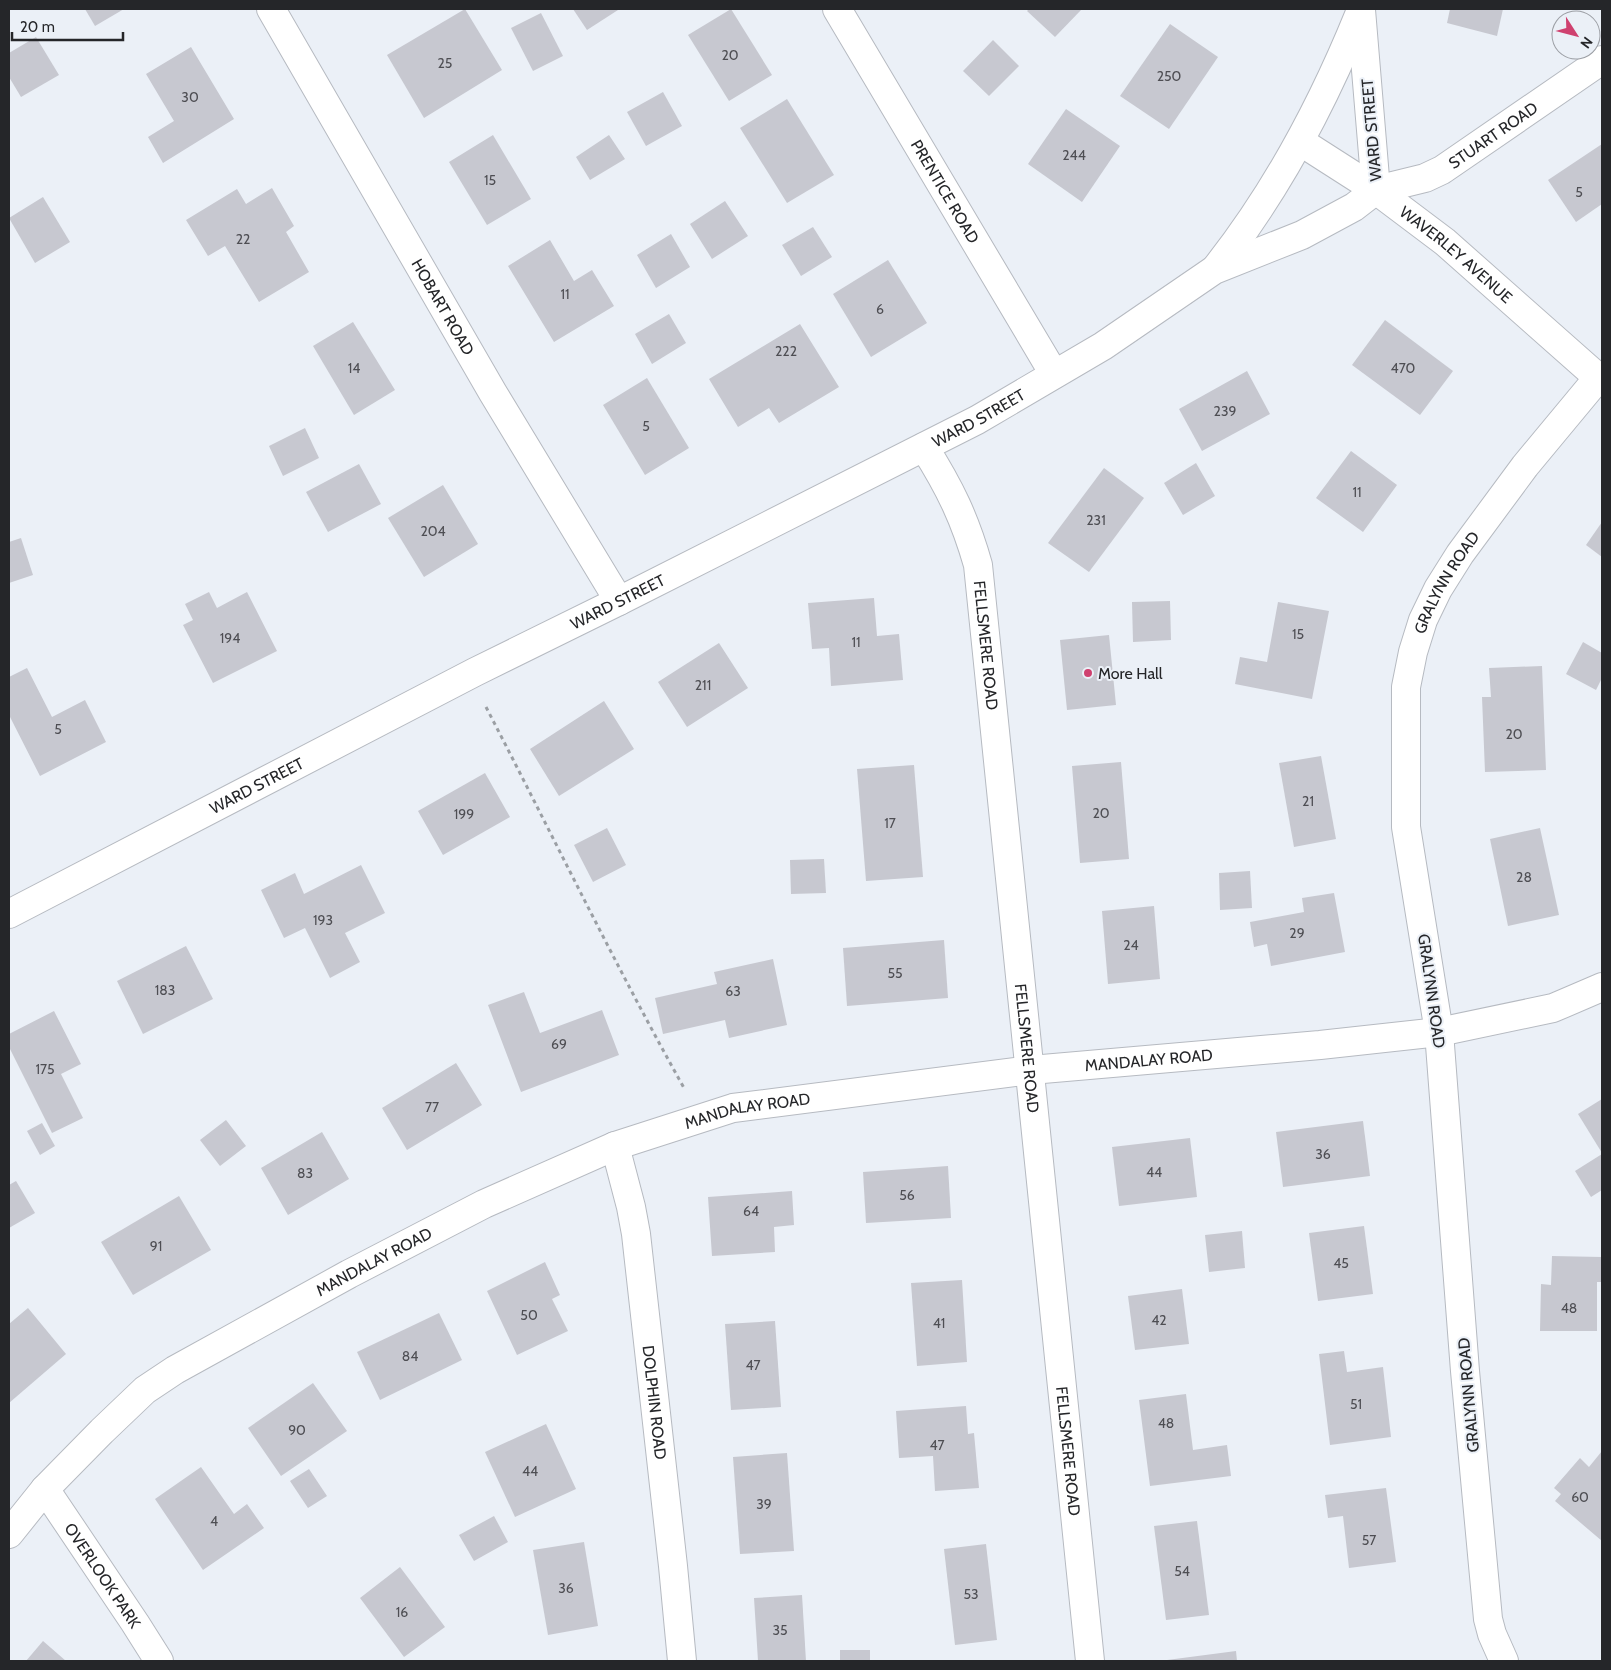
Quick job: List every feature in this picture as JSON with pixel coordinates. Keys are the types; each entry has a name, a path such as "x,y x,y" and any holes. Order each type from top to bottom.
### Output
{"street":[{"name":"HOBART ROAD","path":"271,9 493,393 619,601"},
{"name":"PRENTICE ROAD","path":"837,9 1054,374"},
{"name":"WARD STREET","path":"9,914 475,672 977,420 1103,346 1214,270 1302,235 1354,207 1376,190 1361,9"},
{"name":"WARD STREET","path":"1214,270 1261,208 1300,142 1340,61 1361,9"},
{"name":"STUART ROAD","path":"1376,190 1425,178 1442,170 1602,60"},
{"name":"WAVERLEY AVENUE","path":"1300,142 1376,190 1446,242 1600,379"},
{"name":"GRALYNN ROAD","path":"1504,1661 1492,1634 1488,1619 1465,1372 1439,1032 1406,827 1406,688 1412,652 1423,620 1438,589 1491,509 1525,466 1600,379"},
{"name":"FELLSMERE ROAD","path":"924,447 943,477 958,507 970,537 978,565 1090,1661"},
{"name":"MANDALAY ROAD","path":"9,1534 45,1490 102,1431 145,1390 175,1370 349,1274 475,1209 615,1146 733,1108 1031,1070 1320,1045 1439,1032 1553,1008 1602,987"},
{"name":"DOLPHIN ROAD","path":"615,1146 636,1234 682,1661"},
{"name":"OVERLOOK PARK","path":"45,1490 159,1661"}],"path":[{"path":"486,707 608,948 686,1091"}],"building":[{"path":"85,9 124,9 95,26"},
{"path":"465,9 502,70 424,118 387,55"},
{"path":"573,9 617,9 618,10 587,30"},
{"path":"731,9 772,75 729,101 688,35"},
{"path":"1029,9 1082,9 1055,37 1027,11"},
{"path":"1450,9 1503,9 1497,36 1447,23"},
{"path":"541,13 563,56 533,71 511,28"},
{"path":"1170,24 1218,57 1169,129 1120,96"},
{"path":"36,37 59,75 21,97 9,77 9,53"},
{"path":"993,40 1019,66 989,96 963,71"},
{"path":"191,47 234,119 163,163 148,137 174,121 146,74"},
{"path":"663,92 682,126 646,146 627,112"},
{"path":"787,99 834,175 787,203 740,128"},
{"path":"1066,109 1120,146 1082,202 1028,164"},
{"path":"493,135 531,199 487,225 449,162"},
{"path":"609,135 625,159 590,180 576,157"},
{"path":"1602,144 1602,204 1576,222 1548,180"},
{"path":"272,188 294,226 286,232 309,272 259,302 225,246 208,256 186,220 237,189 246,204"},
{"path":"43,197 70,242 35,263 9,218"},
{"path":"725,201 748,236 712,259 690,224"},
{"path":"813,227 832,257 801,276 782,245"},
{"path":"671,234 690,267 656,288 637,255"},
{"path":"550,240 574,281 592,270 614,306 554,342 508,266"},
{"path":"888,260 927,323 871,357 833,294"},
{"path":"669,314 686,343 652,364 635,334"},
{"path":"1385,320 1453,371 1420,415 1352,365"},
{"path":"353,322 395,390 354,415 313,346"},
{"path":"800,324 839,387 779,423 769,408 738,427 709,379"},
{"path":"1247,371 1270,414 1202,451 1179,409"},
{"path":"647,378 689,448 645,475 603,405"},
{"path":"305,428 319,458 283,476 269,446"},
{"path":"1351,451 1397,485 1363,532 1316,498"},
{"path":"1196,463 1215,496 1183,515 1164,483"},
{"path":"359,464 381,504 328,532 306,492"},
{"path":"1104,468 1144,498 1089,572 1048,543"},
{"path":"443,485 478,544 424,577 388,518"},
{"path":"1602,522 1602,557 1586,545"},
{"path":"21,538 33,575 9,583 9,542"},
{"path":"209,592 217,608 247,592 277,651 213,683 183,625 193,620 185,604"},
{"path":"874,598 877,636 899,634 903,680 831,686 829,648 812,649 808,603"},
{"path":"1170,601 1171,640 1133,642 1132,602"},
{"path":"1278,602 1329,611 1312,699 1235,684 1240,657 1267,662"},
{"name":"More Hall","path":"1109,635 1116,705 1067,710 1060,640"},
{"path":"1583,642 1602,653 1602,678 1596,690 1566,674"},
{"path":"719,643 748,688 687,727 658,682"},
{"path":"1542,666 1546,770 1485,772 1482,697 1491,697 1489,668"},
{"path":"27,668 52,717 85,700 106,742 40,776 9,715 9,677"},
{"path":"604,701 634,749 559,796 530,749"},
{"path":"1321,756 1336,839 1294,847 1279,763"},
{"path":"1121,762 1129,859 1080,863 1072,766"},
{"path":"914,765 923,877 866,881 857,769"},
{"path":"485,773 510,817 443,855 418,811"},
{"path":"607,828 626,865 593,882 574,845"},
{"path":"1540,828 1559,915 1508,926 1490,839"},
{"path":"824,859 826,893 791,894 790,860"},
{"path":"361,865 385,913 345,933 360,962 330,978 305,928 284,938 261,890 295,873 304,894"},
{"path":"1250,871 1252,908 1220,910 1219,873"},
{"path":"1334,893 1345,952 1271,966 1267,944 1254,947 1250,922 1304,912 1302,898"},
{"path":"1154,906 1160,979 1108,984 1102,911"},
{"path":"944,940 948,998 847,1006 843,948"},
{"path":"186,946 213,999 143,1034 117,981"},
{"path":"773,959 787,1025 729,1038 725,1020 663,1034 655,998 717,984 714,972"},
{"path":"524,992 540,1033 602,1010 619,1055 521,1092 488,1005"},
{"path":"54,1011 81,1064 61,1074 83,1118 52,1133 9,1047 9,1034"},
{"path":"456,1063 482,1105 407,1150 382,1108"},
{"path":"1602,1099 1602,1153 1578,1114"},
{"path":"226,1120 246,1146 220,1166 200,1140"},
{"path":"1363,1121 1370,1176 1283,1187 1276,1132"},
{"path":"42,1123 55,1146 40,1155 27,1131"},
{"path":"322,1132 349,1179 288,1215 261,1168"},
{"path":"1190,1138 1197,1197 1119,1206 1112,1147"},
{"path":"1602,1154 1602,1190 1591,1197 1575,1171"},
{"path":"948,1166 951,1218 866,1223 863,1172"},
{"path":"16,1181 35,1213 9,1228 9,1185"},
{"path":"792,1191 794,1225 774,1227 775,1252 712,1256 708,1197"},
{"path":"179,1196 211,1250 133,1295 101,1242"},
{"path":"1364,1226 1373,1294 1318,1301 1309,1233"},
{"path":"1242,1231 1245,1268 1209,1272 1205,1235"},
{"path":"1552,1256 1602,1257 1602,1282 1597,1282 1597,1331 1540,1331 1541,1284 1551,1285"},
{"path":"545,1262 560,1295 552,1299 568,1331 517,1355 487,1291"},
{"path":"962,1280 967,1362 917,1366 911,1283"},
{"path":"1182,1289 1189,1344 1135,1350 1128,1296"},
{"path":"28,1308 66,1354 9,1403 9,1324"},
{"path":"439,1313 462,1360 380,1400 357,1352"},
{"path":"775,1321 781,1407 731,1410 725,1324"},
{"path":"1344,1351 1347,1372 1383,1367 1391,1437 1330,1445 1319,1354"},
{"path":"313,1383 347,1431 281,1476 248,1428"},
{"path":"1186,1394 1193,1450 1227,1445 1231,1476 1150,1486 1139,1400"},
{"path":"966,1406 968,1434 974,1433 979,1488 935,1491 933,1456 899,1458 896,1411"},
{"path":"546,1424 576,1489 515,1517 485,1452"},
{"path":"1602,1451 1602,1541 1555,1501 1561,1494 1554,1488 1580,1458 1589,1467"},
{"path":"787,1453 794,1551 740,1554 733,1457"},
{"path":"201,1467 234,1514 247,1504 264,1528 203,1570 155,1499"},
{"path":"309,1469 327,1496 308,1508 290,1481"},
{"path":"1386,1488 1396,1562 1349,1568 1343,1516 1328,1518 1325,1495"},
{"path":"494,1516 508,1542 474,1561 459,1535"},
{"path":"1197,1521 1209,1615 1166,1620 1154,1526"},
{"path":"584,1542 598,1626 548,1635 533,1550"},
{"path":"986,1544 997,1640 955,1645 944,1549"},
{"path":"400,1567 445,1627 404,1657 360,1598"},
{"path":"802,1595 806,1661 758,1661 754,1598"},
{"path":"43,1641 66,1661 26,1661"},
{"path":"840,1650 870,1650 870,1661 840,1661"},
{"path":"1236,1651 1237,1661 1167,1661 1167,1660"}],"place":[{"name":"More Hall","path":"1088,673"}]}
